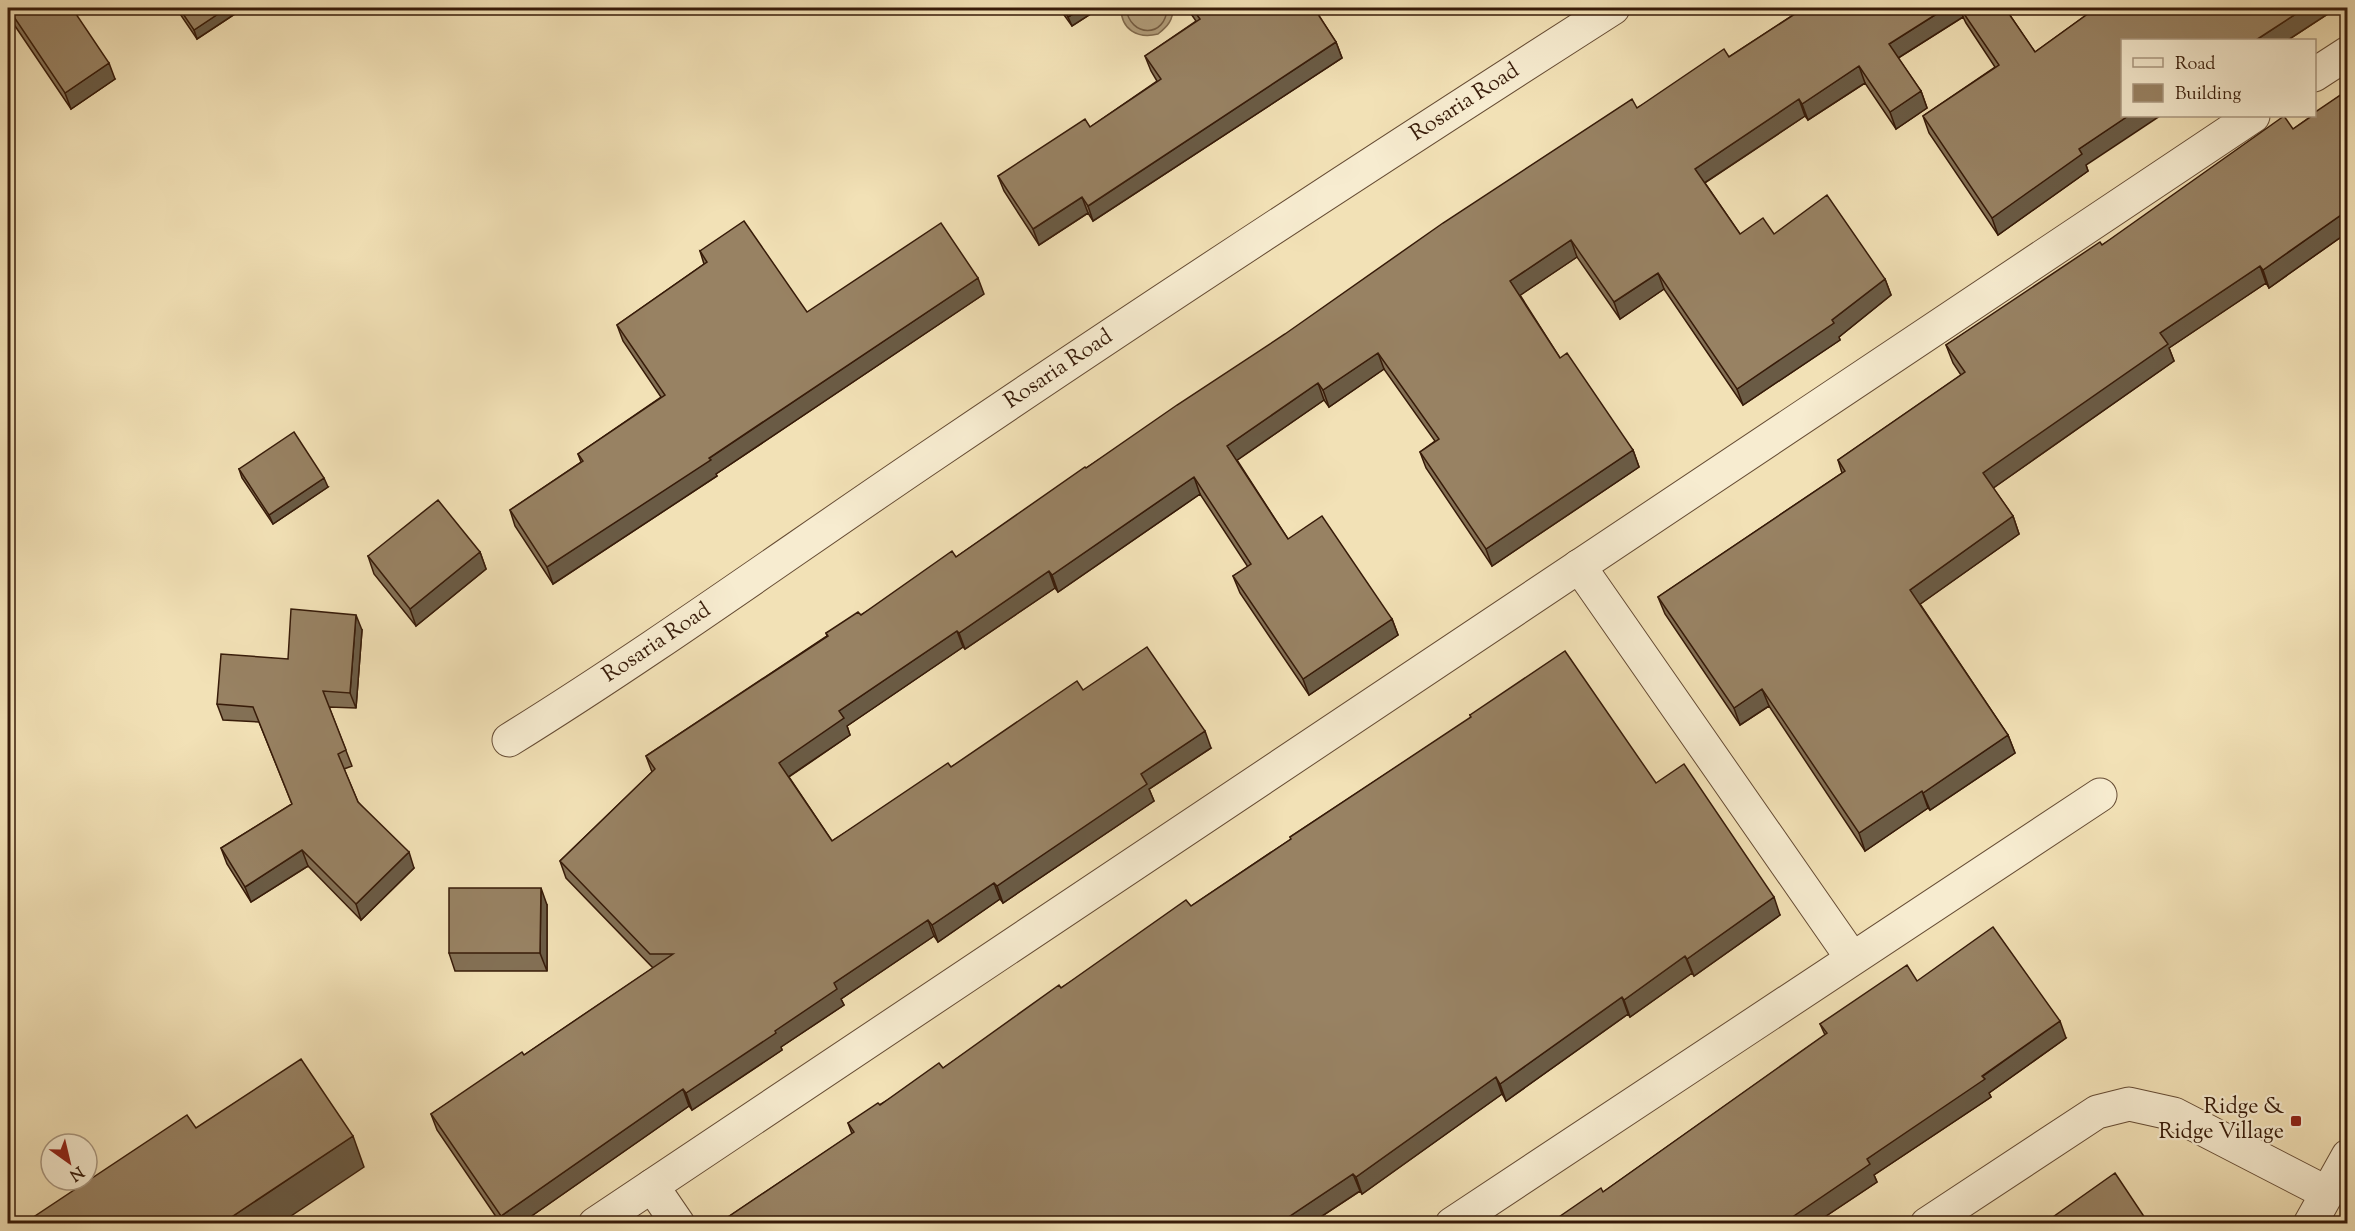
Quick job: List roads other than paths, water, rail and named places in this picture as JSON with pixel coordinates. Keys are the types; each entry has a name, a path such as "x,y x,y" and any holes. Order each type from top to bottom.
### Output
{"street":[{"name":"Rosaria Road","path":"509,740 580,696 945,446 1307,204 1613,8"},
{"path":"2316,74 2348,53"},
{"path":"595,1224 2252,117"},
{"path":"1579,566 1852,958"},
{"path":"1452,1224 2100,795"},
{"path":"1927,1224 2097,1112 2129,1104 2174,1114 2327,1193"},
{"path":"2310,1224 2348,1156"},
{"path":"652,1186 678,1224"}],"water":[{"path":"1121,8 1173,8 1171,19 1158,34 1144,35 1127,27"}],"place":[{"name":"Ridge & Ridge Village","path":"2296,1121"}]}
